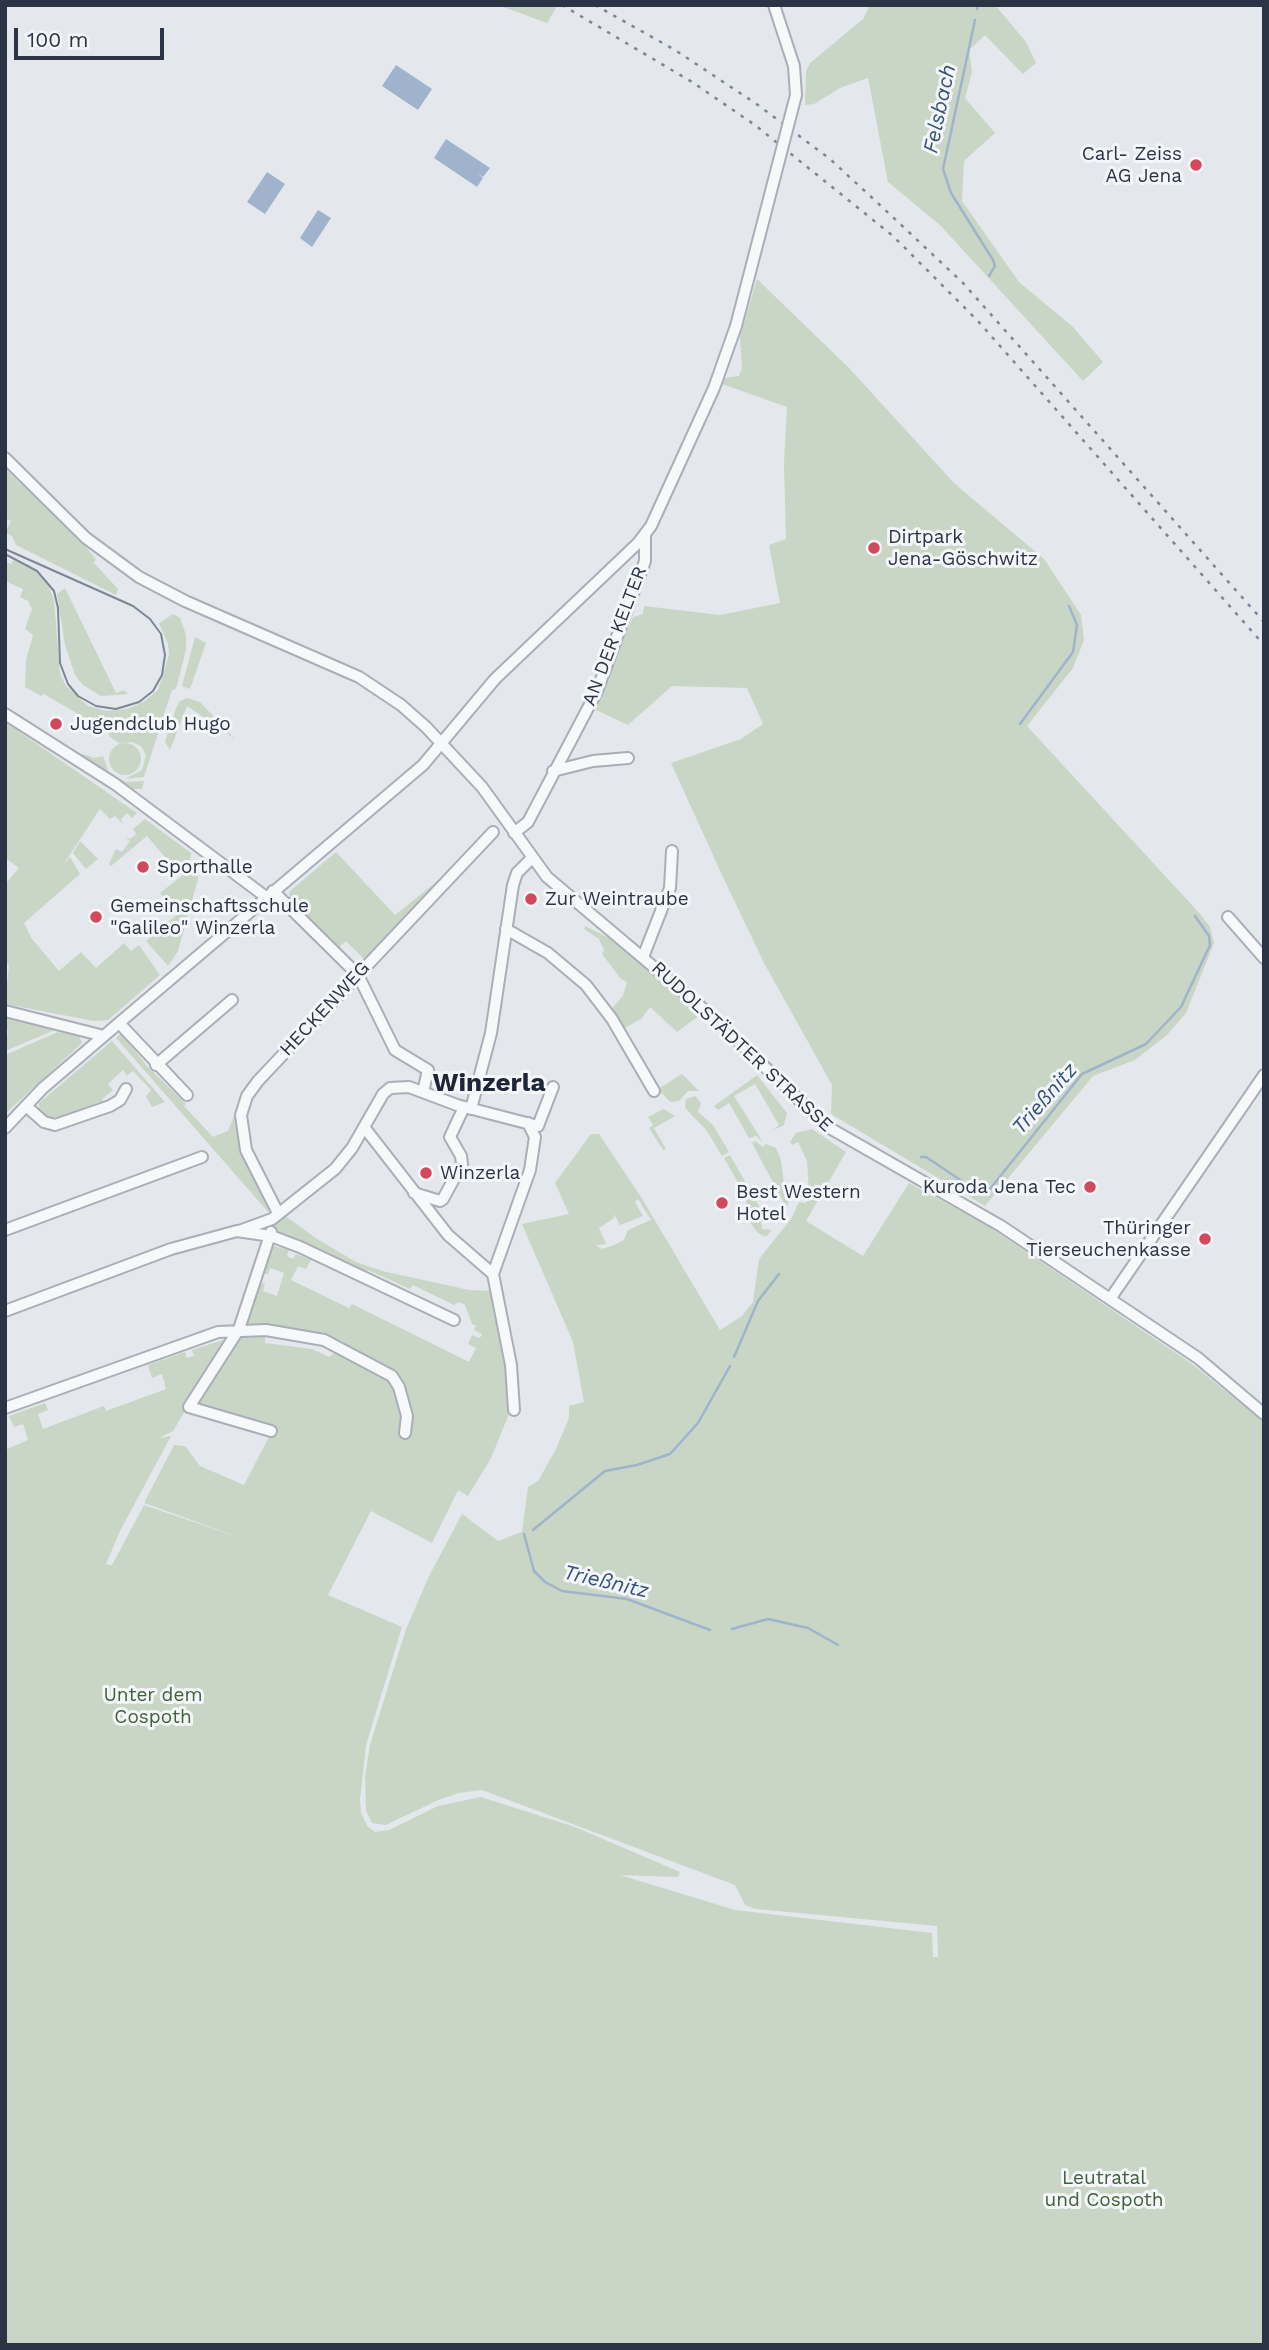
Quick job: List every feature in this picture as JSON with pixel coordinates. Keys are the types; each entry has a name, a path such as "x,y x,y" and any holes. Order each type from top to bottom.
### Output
{"street":[{"path":"5,1128 26,1105 104,1036 423,765 481,694 525,648 645,535 714,388 736,326 796,95 794,66 774,5"},
{"name":"RUDOLSTÄDTER STRASSE","path":"5,458 86,538 139,577 208,612 341,670 401,705 442,743 482,787 531,859 558,887 713,1017 826,1126 1001,1226 1198,1358 1264,1414"},
{"name":"AN DER KELTER","path":"514,833 528,822 597,691 645,561 645,535"},
{"path":"5,714 115,784 269,894 358,975 396,1051 428,1070 423,1092"},
{"path":"553,771 593,761 628,758"},
{"name":"HECKENWEG","path":"275,1216 246,1150 242,1134 244,1104 258,1080 493,832"},
{"path":"643,957 670,888 672,851"},
{"path":"414,1194 439,1201 443,1199 461,1164 461,1156 450,1137 467,1108 492,1025 517,873 531,859"},
{"path":"1228,916 1264,958"},
{"path":"506,929 548,953 586,985 612,1019 654,1091"},
{"path":"156,1065 232,1000"},
{"path":"5,1011 104,1036"},
{"path":"119,1023 187,1095"},
{"path":"1110,1299 1264,1075"},
{"path":"5,1311 171,1249 237,1231 275,1216 335,1169 390,1088 401,1086 467,1108 538,1126 552,1087"},
{"path":"26,1105 44,1122 55,1125 110,1107 120,1100 126,1089"},
{"path":"514,1410 511,1364 494,1273 530,1170 535,1137 527,1123"},
{"path":"364,1127 448,1236 494,1273"},
{"path":"5,1230 202,1157"},
{"path":"271,1431 189,1407 239,1329 271,1236 275,1216"},
{"path":"237,1231 271,1236 454,1320"},
{"path":"5,1408 168,1348 218,1332 239,1329 302,1335 324,1340 392,1376 407,1416 405,1433"}],"green space":[{"path":"498,5 550,5 556,8 547,23"},
{"path":"870,5 995,5 1026,42 1036,63 1023,74 985,35 969,50 972,72 965,98 995,133 964,161 962,201 1019,282 1073,327 1103,362 1083,381 940,225 888,182 868,78 840,88 814,104 805,105 806,71 810,63 863,19"},
{"path":"757,279 849,368 954,483 1044,559 1081,615 1084,640 1073,668 1027,726 1201,915 1210,927 1214,943 1186,1013 1167,1035 1135,1060 1093,1076 985,1206 831,1114 832,1085 764,963 671,763 741,739 763,724 747,688 672,686 628,725 594,709 633,617 643,614 644,606 720,615 780,603 769,545 786,539 784,464 787,407 722,384 725,378 739,376 742,368 740,337"},
{"path":"5,469 77,537 96,559 94,563 118,589 116,595 16,545 12,536 5,533 11,521 5,518"},
{"path":"13,560 36,572 49,587 54,600 60,674 66,686 88,706 106,711 128,709 145,701 158,690 169,655 168,644 159,623 173,614 180,618 186,635 186,650 176,689 172,690 144,777 125,779 142,770 146,755 141,746 132,742 119,743 110,737 107,731 44,694 41,696 25,687 26,660 33,635 25,629 32,609 28,601 20,597 23,589 5,581 5,562 11,564"},
{"path":"65,588 116,693 124,690 128,694 101,696 83,685 75,675 65,645 57,594"},
{"path":"195,637 206,643 190,689 182,686"},
{"path":"187,698 200,702 235,739 187,706 170,750 165,742 176,708 180,701"},
{"path":"5,722 137,813 132,818 127,813 121,819 124,825 115,816 110,819 100,809 63,865 70,857 80,874 24,923 32,939 59,971 81,952 96,968 124,943 131,951 139,945 160,975 108,1020 94,1021 5,1004 9,965 5,962 5,884 19,868 5,858"},
{"path":"125,743 136,748 141,759 136,770 125,775 114,770 109,759 114,748"},
{"path":"83,754 94,758 103,756 109,773 126,782 144,781 142,789 130,789 81,757"},
{"path":"145,819 191,853 190,860 177,871 147,836 111,866 109,864 116,849 122,852 130,841 125,837 130,839 136,834 133,829"},
{"path":"80,841 98,859 86,869 73,853"},
{"path":"336,852 395,915 465,859 364,959 346,941 338,948 288,899 290,891"},
{"path":"198,863 198,879 178,951 168,966 146,941 178,914 160,893"},
{"path":"585,926 615,941 701,1014 677,1032 650,1007 642,1018 625,1028 612,1008 623,996 627,982 621,979 602,954 604,950 599,939 584,929"},
{"path":"5,1017 57,1029 5,1051 8,1031 5,1029"},
{"path":"58,1032 79,1036 82,1043 5,1114 5,1055"},
{"path":"121,1033 147,1066 186,1104 184,1106 213,1137 228,1131 234,1116 238,1115 269,1213 116,1038"},
{"path":"112,1041 165,1102 152,1107 146,1096 151,1090 133,1071 127,1076 123,1070 108,1084 113,1090 102,1099 104,1106 101,1107 99,1102 93,1104 95,1109 70,1118 48,1120 39,1112 39,1103"},
{"path":"682,1074 699,1091 688,1091 679,1101 670,1102 658,1089"},
{"path":"757,1075 787,1113 784,1125 773,1130 779,1125 755,1084 734,1096 763,1142 756,1136 749,1138 729,1103 718,1110 714,1106"},
{"path":"695,1096 701,1103 698,1112 713,1125 729,1152 722,1156 707,1131 685,1108 686,1099"},
{"path":"664,1109 675,1116 654,1128 666,1149 663,1150 649,1128 653,1125 648,1117"},
{"path":"812,1129 846,1152 806,1221 863,1256 909,1183 988,1226 1192,1364 1264,1422 1264,2345 5,2345 5,1450 28,1440 23,1424 14,1427 9,1416 45,1403 48,1410 38,1414 43,1429 104,1406 106,1411 166,1389 162,1374 152,1378 148,1365 185,1352 187,1358 194,1356 192,1350 229,1338 173,1431 159,1438 171,1436 120,1531 106,1564 112,1565 144,1505 244,1539 144,1503 174,1445 185,1446 200,1466 244,1485 271,1433 193,1411 240,1337 265,1337 265,1343 312,1349 329,1357 338,1349 399,1378 325,1334 246,1324 260,1282 265,1284 263,1291 277,1296 284,1273 270,1268 268,1274 263,1274 270,1245 289,1250 287,1256 293,1259 296,1254 311,1260 306,1269 298,1266 291,1280 349,1308 352,1304 469,1362 476,1348 468,1344 472,1335 480,1338 482,1334 474,1330 476,1326 472,1324 465,1305 459,1302 454,1305 413,1285 410,1289 368,1270 366,1273 276,1233 273,1223 284,1215 356,1262 382,1271 469,1290 491,1291 506,1360 509,1414 491,1458 468,1496 458,1490 432,1543 371,1511 328,1595 402,1627 366,1745 360,1800 361,1813 368,1827 375,1832 389,1830 438,1806 481,1797 575,1827 680,1872 678,1877 620,1875 735,1910 932,1933 933,1957 938,1957 937,1926 756,1909 745,1905 735,1885 482,1790 459,1793 436,1801 386,1825 372,1823 366,1811 365,1777 370,1745 406,1629 429,1576 462,1514 498,1541 522,1532 528,1487 538,1481 556,1449 569,1418 569,1406 584,1402 573,1342 522,1224 569,1214 555,1183 591,1134 599,1134 641,1197 720,1330 742,1316 753,1302 759,1259 791,1219 799,1202 806,1203 809,1194 807,1161 798,1142 793,1145 790,1142 796,1133","holes":["638,1199 651,1220 628,1230 624,1240 602,1249 597,1246 588,1230 597,1245 606,1244 599,1228 614,1218 614,1214 620,1225 643,1216 635,1202"]},
{"path":"755,1141 763,1147 766,1144 776,1148 781,1160 785,1192 792,1193 783,1216 778,1213 785,1210 784,1203 752,1143"},
{"path":"730,1155 759,1206 762,1229 772,1230 766,1237 758,1233 751,1224 745,1195 724,1158"}],"water":[{"path":"396,65 432,89 418,110 382,86"},
{"path":"446,139 490,168 483,177 477,173 483,178 477,187 434,158"},
{"path":"267,172 285,184 265,214 247,202"},
{"path":"318,210 331,218 312,247 300,238"}],"waterway":[{"name":"Felsbach","path":"975,20 943,169 951,193 993,260 995,266 989,276"},
{"name":"Trießnitz","path":"1020,724 1073,652 1077,625 1069,606"},
{"name":"Trießnitz","path":"921,1157 926,1157 974,1189 990,1189 1082,1074 1146,1044 1181,1007 1210,945 1209,936 1195,916"},
{"name":"Trießnitz","path":"734,1357 758,1301 779,1274"},
{"name":"Trießnitz","path":"533,1530 605,1471 637,1465 670,1454 698,1423 730,1366"},
{"name":"Trießnitz","path":"524,1534 534,1571 545,1582 562,1591 627,1599 710,1630"},
{"name":"Trießnitz","path":"732,1629 768,1619 808,1628 838,1645"}],"tram line":[{"path":"5,549 133,606 150,619 161,634 165,655 162,675 153,691 139,702 116,709 96,706 78,696 68,684 60,663 58,608 54,591 37,571 5,554"}],"railway":[{"path":"562,5 692,82 755,125 893,236 977,320 1264,645"},
{"path":"595,5 675,50 758,105 830,159 881,206 963,283 1264,622"}],"place":[{"name":"Carl- Zeiss AG Jena","path":"1196,165"},
{"name":"Dirtpark Jena-Göschwitz","path":"874,548"},
{"name":"Jugendclub Hugo","path":"56,724"},
{"name":"Sporthalle","path":"143,867"},
{"name":"Zur Weintraube","path":"531,899"},
{"name":"Gemeinschaftsschule \"Galileo\" Winzerla","path":"96,917"},
{"name":"Winzerla","path":"426,1173"},
{"name":"Kuroda Jena Tec","path":"1090,1187"},
{"name":"Best Western Hotel","path":"722,1203"},
{"name":"Thüringer Tierseuchenkasse","path":"1205,1239"}],"district":[{"name":"Winzerla","path":"489,1083"}],"park label":[{"name":"Unter dem Cospoth","path":"153,1706"},
{"name":"Leutratal und Cospoth","path":"1104,2189"}]}
